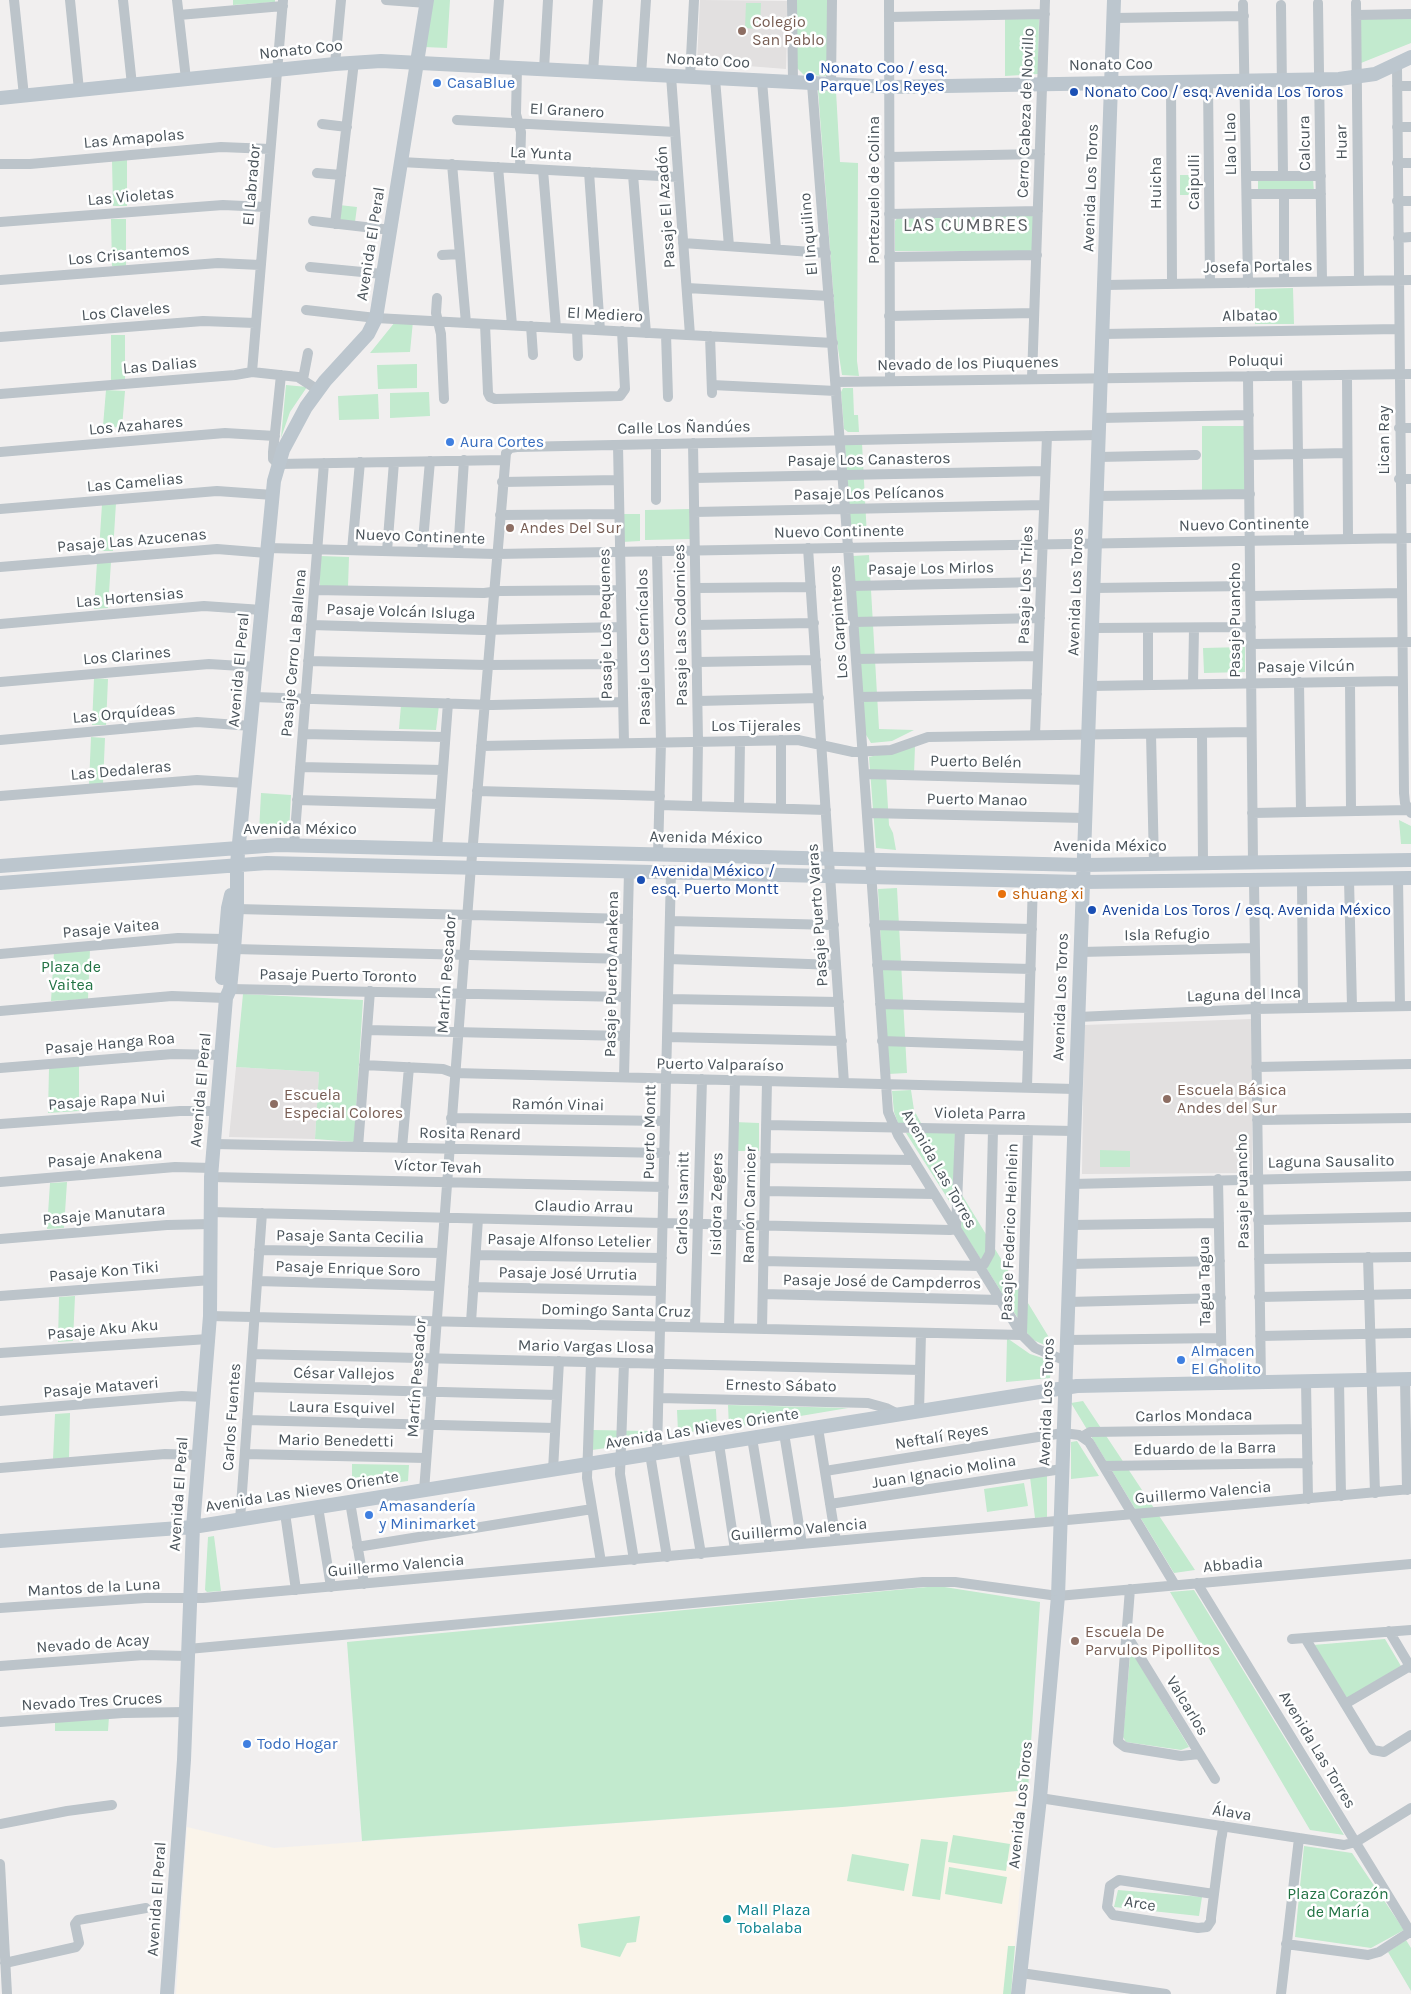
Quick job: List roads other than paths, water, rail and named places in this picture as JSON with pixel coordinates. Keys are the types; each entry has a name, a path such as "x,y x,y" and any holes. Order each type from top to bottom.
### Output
{"main road":[{"name":"Avenida Los Toros","path":"1018,1994 1040,1798 1058,1596 1114,0"},
{"name":"Avenida El Peral","path":"167,1994 186,1712 193,1527 212,1280 211,1172 228,993 222,988 237,910 237,864 273,495 278,464 296,425 318,390 368,334 376,318 427,1"},
{"name":"Nonato Coo","path":"0,98 354,62 417,62 690,78 890,87 1356,78 1374,74 1411,57"},
{"name":"Avenida México","path":"0,866 239,847 294,845 1083,865 1411,860"},
{"path":"0,883 237,864 1082,882 1404,878"},
{"name":"Avenida El Peral","path":"229,944 228,908 236,879"},
{"name":"Avenida Las Nieves Oriente","path":"0,1541 193,1527 1065,1388 1097,1385 1408,1379"}],"street":[{"path":"14,0 24,96"},
{"path":"70,0 79,90"},
{"path":"123,0 132,85"},
{"path":"177,0 186,79"},
{"path":"335,64 340,0"},
{"path":"386,0 427,1"},
{"path":"494,67 499,0"},
{"path":"544,69 548,0"},
{"path":"593,72 598,0"},
{"path":"641,75 646,0"},
{"path":"690,78 694,0"},
{"path":"792,0 793,83"},
{"path":"832,0 832,85"},
{"name":"Portezuelo de Colina","path":"889,0 890,381"},
{"name":"Cerro Cabeza de Novillo","path":"1032,378 1045,0"},
{"path":"179,16 283,3"},
{"name":"El Labrador","path":"252,372 283,3"},
{"name":"Calcura","path":"1318,3 1322,281"},
{"name":"Huar","path":"1356,3 1359,281"},
{"name":"Llao Llao","path":"1243,4 1248,283"},
{"path":"1281,5 1283,176"},
{"path":"889,17 1045,14"},
{"path":"1356,15 1411,14"},
{"path":"1113,18 1244,16"},
{"path":"335,224 354,62"},
{"name":"Lican Ray","path":"1397,64 1399,479 1401,593 1406,642 1402,681 1407,773 1404,798 1410,811"},
{"path":"517,68 516,114 521,132 520,168"},
{"name":"Pasaje El Azadón","path":"671,76 690,335"},
{"path":"715,79 729,246"},
{"path":"762,81 776,249"},
{"name":"Caipulli","path":"1208,81 1210,283"},
{"name":"Huicha","path":"1171,82 1172,284"},
{"name":"El Inquilino","path":"812,84 836,386"},
{"path":"1397,86 1411,86"},
{"name":"El Granero","path":"457,120 675,132"},
{"path":"322,124 347,126"},
{"path":"1397,127 1411,126"},
{"name":"Las Amapolas","path":"0,164 30,164 221,147 270,149"},
{"path":"889,157 1040,154"},
{"name":"La Yunta","path":"401,162 678,177"},
{"path":"1397,163 1411,163"},
{"path":"452,164 466,322"},
{"path":"498,167 512,325"},
{"path":"543,170 556,328"},
{"path":"589,172 600,330"},
{"path":"317,173 341,175"},
{"path":"633,175 646,332"},
{"path":"1246,176 1320,176"},
{"path":"1247,194 1321,194"},
{"path":"1284,194 1284,282"},
{"path":"1398,201 1411,200"},
{"name":"Las Violetas","path":"0,222 223,205 265,207"},
{"path":"889,214 1038,211"},
{"path":"312,221 391,230"},
{"path":"1398,238 1411,237"},
{"path":"683,243 826,253"},
{"path":"442,255 460,254"},
{"path":"889,258 1037,255"},
{"name":"Los Crisantemos","path":"0,280 218,263 260,265"},
{"path":"310,267 383,274"},
{"name":"Josefa Portales","path":"1105,285 1411,280"},
{"path":"687,288 829,296"},
{"path":"437,298 438,321 441,334 444,399"},
{"name":"El Mediero","path":"306,310 376,318 833,343"},
{"path":"889,316 1034,313"},
{"name":"Los Claveles","path":"0,337 203,321 255,323"},
{"path":"485,324 490,397 618,397 623,394 625,387 622,331"},
{"path":"532,326 533,355"},
{"path":"576,329 578,356"},
{"name":"Albatao","path":"1103,334 1398,329"},
{"path":"666,334 668,398"},
{"name":"Nevado de los Piuquenes","path":"710,336 712,389 836,386 890,381 1101,376"},
{"path":"303,379 308,353"},
{"name":"Las Dalias","path":"0,394 225,376 252,372 303,379 318,390"},
{"name":"Poluqui","path":"1101,376 1411,374"},
{"name":"Avenida El Peral","path":"278,464 273,455 281,375"},
{"path":"1347,375 1348,539"},
{"name":"Pasaje Puancho","path":"1248,376 1253,862"},
{"path":"1297,376 1299,539"},
{"name":"Los Carpinteros","path":"836,386 871,860"},
{"path":"1100,418 1249,415"},
{"path":"1399,428 1411,428"},
{"name":"Los Azahares","path":"0,452 225,433 274,436"},
{"name":"Calle Los Ñandúes","path":"504,460 508,450 514,447 1099,435"},
{"name":"Pasaje Los Triles","path":"1035,735 1047,436"},
{"name":"Pasaje Las Codornices","path":"693,443 698,701 697,806"},
{"path":"656,444 656,500"},
{"name":"Pasaje Los Pequenes","path":"618,445 624,743"},
{"path":"1249,455 1347,453"},
{"path":"1098,457 1196,455"},
{"path":"458,553 464,460"},
{"path":"278,464 504,460"},
{"name":"Martín Pescador","path":"424,1491 448,1149 504,460"},
{"path":"422,552 430,461"},
{"path":"352,550 360,462"},
{"path":"387,551 394,462"},
{"name":"Pasaje Cerro La Ballena","path":"294,845 324,463"},
{"name":"Pasaje Los Canasteros","path":"694,478 1046,472"},
{"path":"1399,479 1411,479"},
{"path":"502,482 618,480"},
{"name":"Las Camelias","path":"0,509 217,491 273,495"},
{"path":"1097,496 1250,494"},
{"name":"Pasaje Los Pelícanos","path":"694,512 1044,505"},
{"path":"500,516 619,514"},
{"name":"Nuevo Continente","path":"267,550 317,549 496,554 1095,542 1411,538"},
{"name":"Pasaje Puerto Varas","path":"808,548 844,1083"},
{"name":"Pasaje Las Azucenas","path":"0,567 217,549 267,550"},
{"name":"Pasaje Los Cernícalos","path":"657,551 661,742"},
{"name":"Pasaje Los Mirlos","path":"851,586 1041,582"},
{"path":"696,588 811,586"},
{"path":"1093,588 1401,593"},
{"path":"314,590 493,592 620,590"},
{"name":"Las Hortensias","path":"0,624 204,606 262,610"},
{"path":"854,622 1040,618"},
{"path":"696,625 814,623"},
{"name":"Pasaje Volcán Isluga","path":"311,625 490,629 621,627"},
{"path":"1092,628 1251,627"},
{"path":"1148,628 1148,685"},
{"path":"1193,684 1194,628"},
{"path":"1251,644 1406,642"},
{"path":"856,659 1038,656"},
{"path":"697,662 816,660"},
{"path":"308,661 487,666 622,664"},
{"name":"Los Clarines","path":"0,682 209,664 257,668"},
{"name":"Pasaje Vilcún","path":"1090,686 1402,681"},
{"path":"1299,682 1301,812"},
{"path":"1350,682 1351,811"},
{"path":"859,697 1037,694"},
{"path":"254,697 484,704 623,702"},
{"path":"698,701 819,698"},
{"path":"437,849 448,703"},
{"name":"Las Orquídeas","path":"0,740 197,722 251,726"},
{"name":"Los Tijerales","path":"480,746 804,740 842,752 863,752 891,750 928,737 1251,732"},
{"path":"1202,733 1203,863"},
{"path":"302,734 445,737"},
{"path":"1151,734 1154,864"},
{"path":"781,740 781,808"},
{"path":"738,807 740,741"},
{"path":"658,854 661,742"},
{"path":"300,767 443,770"},
{"name":"Puerto Belén","path":"865,774 1086,780"},
{"name":"Las Dedaleras","path":"0,796 197,780 245,783"},
{"path":"477,791 660,801 697,806 826,810"},
{"path":"297,800 440,804"},
{"path":"1252,813 1410,811"},
{"name":"Puerto Manao","path":"868,813 1085,818"},
{"name":"Avenida Las Torres","path":"871,860 885,1084 888,1112 894,1128 1022,1335 1035,1348 1066,1361"},
{"name":"Pasaje Puerto Anakena","path":"624,1077 629,871"},
{"name":"Puerto Montt","path":"667,1556 654,1454 660,1364 671,872"},
{"path":"1349,878 1352,1007"},
{"path":"1404,878 1406,1006"},
{"path":"1302,879 1303,1008"},
{"name":"Pasaje Puancho","path":"1254,880 1261,1382"},
{"path":"1027,1087 1034,881"},
{"path":"237,910 628,919"},
{"path":"670,921 834,924"},
{"path":"874,925 1032,929"},
{"name":"Pasaje Vaitea","path":"0,954 178,938 229,944 464,955 627,959"},
{"name":"Isla Refugio","path":"1080,952 1255,948"},
{"path":"669,959 836,965"},
{"path":"877,964 1031,969"},
{"path":"358,1147 370,991"},
{"name":"Pasaje Puerto Toronto","path":"0,1010 228,993 370,991 626,997"},
{"path":"668,999 839,1002"},
{"path":"880,1004 1029,1008"},
{"name":"Laguna del Inca","path":"1078,1017 1256,1009 1406,1006"},
{"path":"367,1030 625,1036"},
{"path":"667,1037 842,1041"},
{"path":"882,1042 1028,1046"},
{"name":"Pasaje Hanga Roa","path":"0,1068 173,1054 222,1055"},
{"path":"1256,1067 1411,1064"},
{"name":"Puerto Valparaíso","path":"364,1065 443,1069 454,1073 1075,1089"},
{"path":"402,1148 409,1067"},
{"name":"Carlos Isamitt","path":"695,1328 702,1079"},
{"name":"Isidora Zegers","path":"729,1328 735,1080"},
{"name":"Ramón Carnicer","path":"762,1329 767,1081"},
{"name":"Pasaje Rapa Nui","path":"0,1124 180,1111 217,1111"},
{"name":"Ramón Vinai","path":"451,1118 665,1121"},
{"path":"1257,1120 1411,1118"},
{"name":"Violeta Parra","path":"766,1125 1074,1131"},
{"path":"956,1229 960,1129"},
{"path":"763,1261 980,1266 987,1260 990,1253 993,1130"},
{"name":"Pasaje Federico Heinlein","path":"1022,1335 1028,1130"},
{"name":"Rosita Renard","path":"214,1144 665,1153"},
{"path":"766,1158 913,1160"},
{"name":"Pasaje Anakena","path":"0,1182 168,1168 211,1172"},
{"name":"Víctor Tevah","path":"211,1172 446,1182 664,1187"},
{"name":"Laguna Sausalito","path":"1072,1184 1258,1178 1411,1176"},
{"name":"Tagua Tagua","path":"1218,1179 1222,1382"},
{"path":"765,1191 934,1194"},
{"name":"Claudio Arrau","path":"210,1218 262,1213 943,1231 956,1229"},
{"name":"Carlos Fuentes","path":"240,1520 262,1213"},
{"path":"1258,1220 1411,1217"},
{"name":"Pasaje Manutara","path":"0,1239 167,1225 210,1218"},
{"path":"471,1322 478,1219"},
{"path":"1071,1225 1219,1223"},
{"name":"Pasaje Santa Cecilia","path":"259,1250 441,1253"},
{"name":"Pasaje Alfonso Letelier","path":"476,1255 662,1258"},
{"path":"1259,1259 1411,1256"},
{"path":"1368,1257 1375,1493"},
{"path":"1069,1264 1220,1261"},
{"name":"Pasaje Kon Tiki","path":"0,1296 212,1280"},
{"name":"Pasaje Enrique Soro","path":"257,1281 438,1286"},
{"name":"Pasaje José Urrutia","path":"473,1287 661,1291"},
{"name":"Pasaje José de Campderros","path":"763,1294 1000,1300"},
{"path":"1260,1297 1411,1294"},
{"path":"1068,1302 1221,1298"},
{"name":"Domingo Santa Cruz","path":"210,1316 1022,1335"},
{"path":"919,1412 921,1333"},
{"path":"1260,1336 1411,1333"},
{"path":"1067,1340 1221,1338"},
{"name":"Pasaje Aku Aku","path":"0,1353 208,1339"},
{"name":"Mario Vargas Llosa","path":"252,1354 920,1370"},
{"path":"553,1470 559,1362"},
{"path":"591,1362 588,1464 592,1509 601,1562"},
{"path":"624,1363 620,1474 634,1560"},
{"path":"1408,1379 1409,1490"},
{"path":"1339,1380 1342,1496"},
{"path":"1306,1381 1308,1499"},
{"name":"César Vallejos","path":"250,1387 557,1395"},
{"name":"Pasaje Mataveri","path":"0,1411 182,1396 204,1397"},
{"name":"Ernesto Sábato","path":"659,1398 868,1403 886,1408 900,1415"},
{"name":"Laura Esquivel","path":"247,1420 555,1428"},
{"path":"818,1428 836,1541"},
{"name":"Carlos Mondaca","path":"1083,1436 1090,1432 1307,1429"},
{"path":"784,1433 802,1544"},
{"path":"1064,1433 1083,1436 1089,1442 1175,1585"},
{"name":"Neftalí Reyes","path":"825,1472 1064,1433"},
{"path":"752,1438 770,1547"},
{"path":"719,1444 736,1550"},
{"path":"684,1449 701,1554"},
{"path":"0,1468 165,1454 199,1455"},
{"name":"Mario Benedetti","path":"245,1454 426,1458"},
{"name":"Eduardo de la Barra","path":"1104,1466 1308,1463"},
{"name":"Juan Ignacio Molina","path":"830,1504 1062,1469"},
{"name":"Guillermo Valencia","path":"190,1599 1409,1490"},
{"path":"350,1502 364,1584"},
{"path":"318,1507 332,1587"},
{"path":"358,1547 592,1509"},
{"path":"284,1513 296,1590"},
{"name":"Abbadia","path":"1058,1596 1411,1564"},
{"name":"Nevado de Acay","path":"0,1666 188,1653 923,1582 955,1582 1058,1596"},
{"name":"Avenida Las Torres","path":"1197,1583 1411,1933"},
{"path":"1130,1589 1119,1744 1125,1748 1181,1756 1199,1754"},
{"name":"Mantos de la Luna","path":"0,1608 145,1598 190,1599"},
{"path":"1292,1639 1411,1630"},
{"path":"1345,1704 1410,1667 1389,1631"},
{"name":"Valcarlos","path":"1126,1634 1215,1779"},
{"path":"1305,1638 1371,1748 1378,1752 1386,1750 1411,1735"},
{"name":"Nevado Tres Cruces","path":"0,1722 123,1713 186,1712"},
{"name":"Álava","path":"1040,1798 1344,1845 1356,1842 1411,1808"},
{"path":"0,1824 67,1810 112,1805"},
{"name":"Arce","path":"1214,1894 1119,1880 1110,1886 1107,1907 1113,1915 1201,1929 1207,1926 1211,1922 1223,1826"},
{"path":"1281,1994 1298,1838"},
{"path":"0,1864 6,1994"},
{"path":"5,1963 76,1947 79,1943 75,1924 78,1920 146,1908"},
{"path":"1286,1944 1368,1955 1380,1952 1411,1933"},
{"path":"1020,1973 1140,1992 1166,1994"}],"place":[{"name":"Colegio San Pablo","path":"742,31"},
{"name":"Nonato Coo / esq. Parque Los Reyes","path":"810,77"},
{"name":"CasaBlue","path":"437,83"},
{"name":"Nonato Coo / esq. Avenida Los Toros","path":"1074,92"},
{"name":"Aura Cortes","path":"450,442"},
{"name":"Andes Del Sur","path":"510,528"},
{"name":"Avenida México / esq. Puerto Montt","path":"641,880"},
{"name":"shuang xi","path":"1002,894"},
{"name":"Avenida Los Toros / esq. Avenida México","path":"1092,910"},
{"name":"Escuela Básica Andes del Sur","path":"1167,1099"},
{"name":"Escuela Especial Colores","path":"274,1104"},
{"name":"Almacen El Gholito","path":"1181,1360"},
{"name":"Amasandería y Minimarket","path":"369,1515"},
{"name":"Escuela De Parvulos Pipollitos","path":"1075,1641"},
{"name":"Todo Hogar","path":"247,1744"},
{"name":"Mall Plaza Tobalaba","path":"727,1919"}],"district":[{"name":"LAS CUMBRES","path":"966,226"}],"park label":[{"name":"Plaza de Vaitea","path":"71,976"},
{"name":"Plaza Corazón de María","path":"1338,1903"}]}
